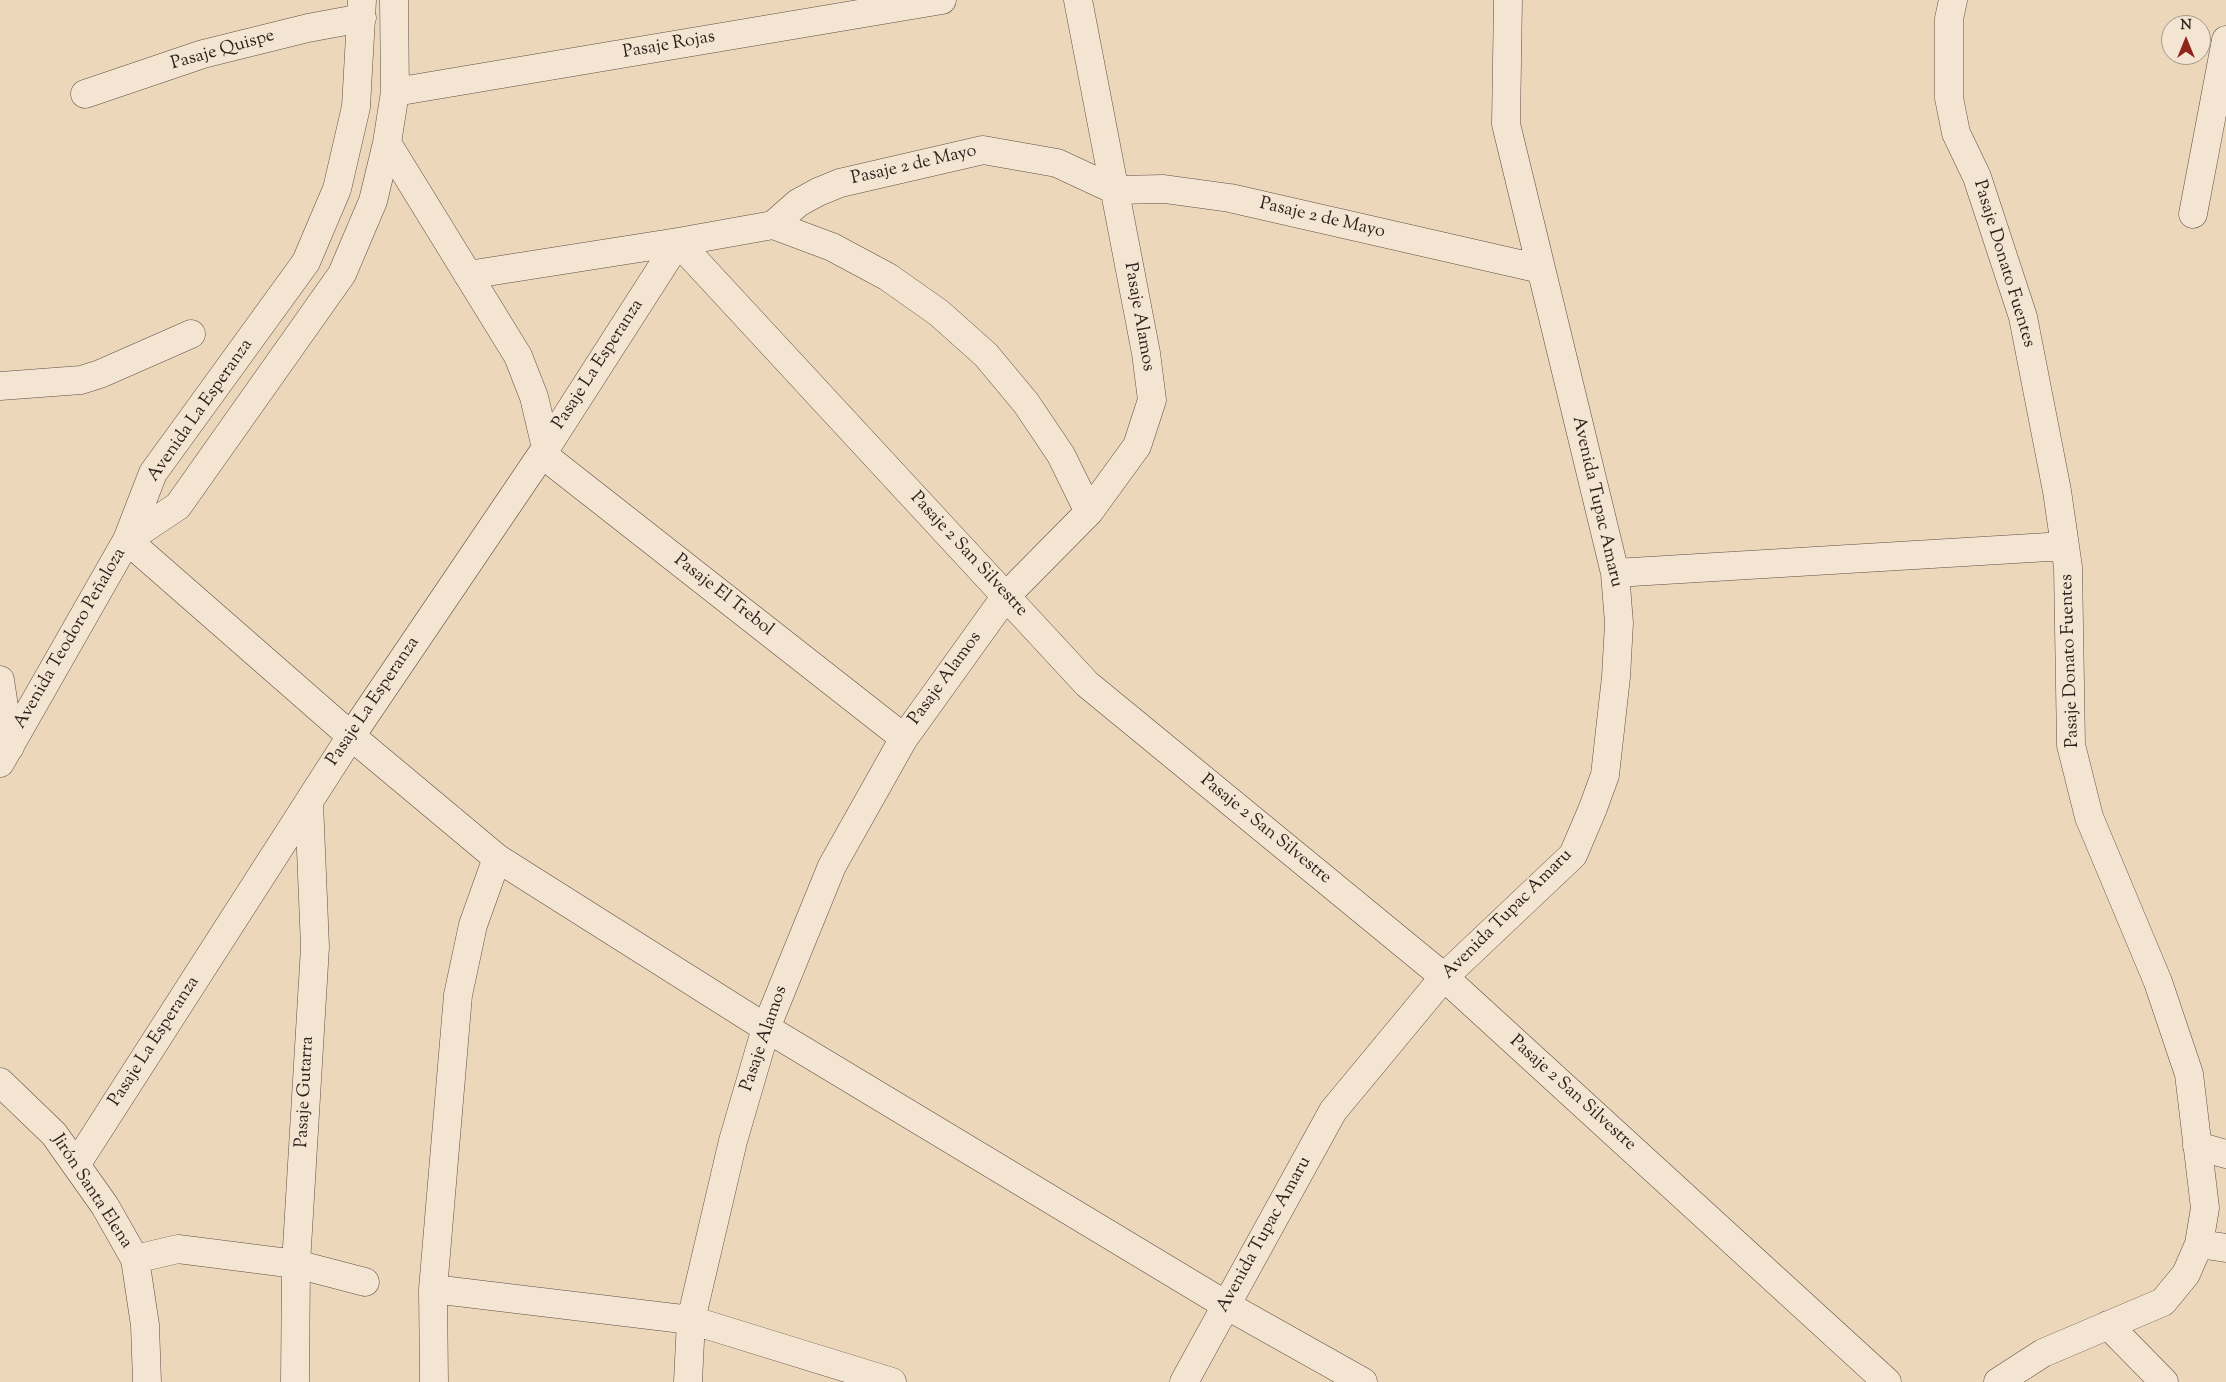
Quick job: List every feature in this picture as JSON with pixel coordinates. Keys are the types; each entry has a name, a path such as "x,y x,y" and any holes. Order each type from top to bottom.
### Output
{"street":[{"name":"Avenida La Esperanza","path":"127,540 178,506 342,274 373,201 387,143 395,92 394,0"},
{"name":"Pasaje Rojas","path":"395,92 942,0"},
{"name":"Pasaje Alamos","path":"688,1382 691,1320 733,1141 766,1028 832,866 904,738 1006,596 1089,512 1137,446 1152,400 1146,353 1078,0"},
{"name":"Avenida Tupac Amaru","path":"1184,1382 1333,1111 1444,977 1573,854 1605,775 1620,623 1615,572 1506,124 1508,0"},
{"name":"Pasaje Donato Fuentes","path":"1953,0 1949,19 1950,106 1956,133 1977,177 2023,317 2057,491 2068,566 2071,745 2089,817 2158,982 2189,1074 2205,1208 2200,1244 2186,1274 2163,1302 2043,1353 1998,1382"},
{"name":"Avenida La Esperanza","path":"127,540 154,473 306,262 337,189 356,107 362,9"},
{"name":"Pasaje Quispe","path":"85,94 203,54 308,28 362,9"},
{"path":"2193,214 2226,40"},
{"path":"387,143 518,356 534,397 544,451"},
{"name":"Pasaje 2 de Mayo","path":"773,225 798,203 840,183 983,150 1057,163 1115,190 1164,189 1230,198 1541,269"},
{"path":"468,275 773,225 832,247 888,277 939,313 986,355 1026,403 1062,455 1089,512"},
{"name":"Pasaje La Esperanza","path":"76,1166 351,736 544,451 678,242"},
{"name":"Pasaje 2 San Silvestre","path":"678,242 1087,684 1444,977 1887,1382"},
{"path":"0,386 81,380 100,374 191,334"},
{"name":"Pasaje El Trebol","path":"544,451 904,738"},
{"path":"127,540 351,736 498,858 766,1028 1226,1305 1363,1382"},
{"name":"Avenida Teodoro Peñaloza","path":"3,753 127,540"},
{"path":"1615,572 2065,546"},
{"path":"0,680 3,753"},
{"name":"Pasaje Gutarra","path":"295,1382 296,1264 315,947 309,802"},
{"path":"434,1382 433,1289 458,995 472,925 498,858"},
{"name":"Jirón Santa Elena","path":"0,1082 54,1134 105,1206 134,1260 145,1324 147,1382"},
{"path":"2197,1146 2226,1154"},
{"path":"2200,1244 2226,1248"},
{"path":"134,1260 178,1249 296,1264 365,1282"},
{"path":"433,1289 691,1320 892,1382"},
{"path":"2108,1324 2164,1382"}]}
